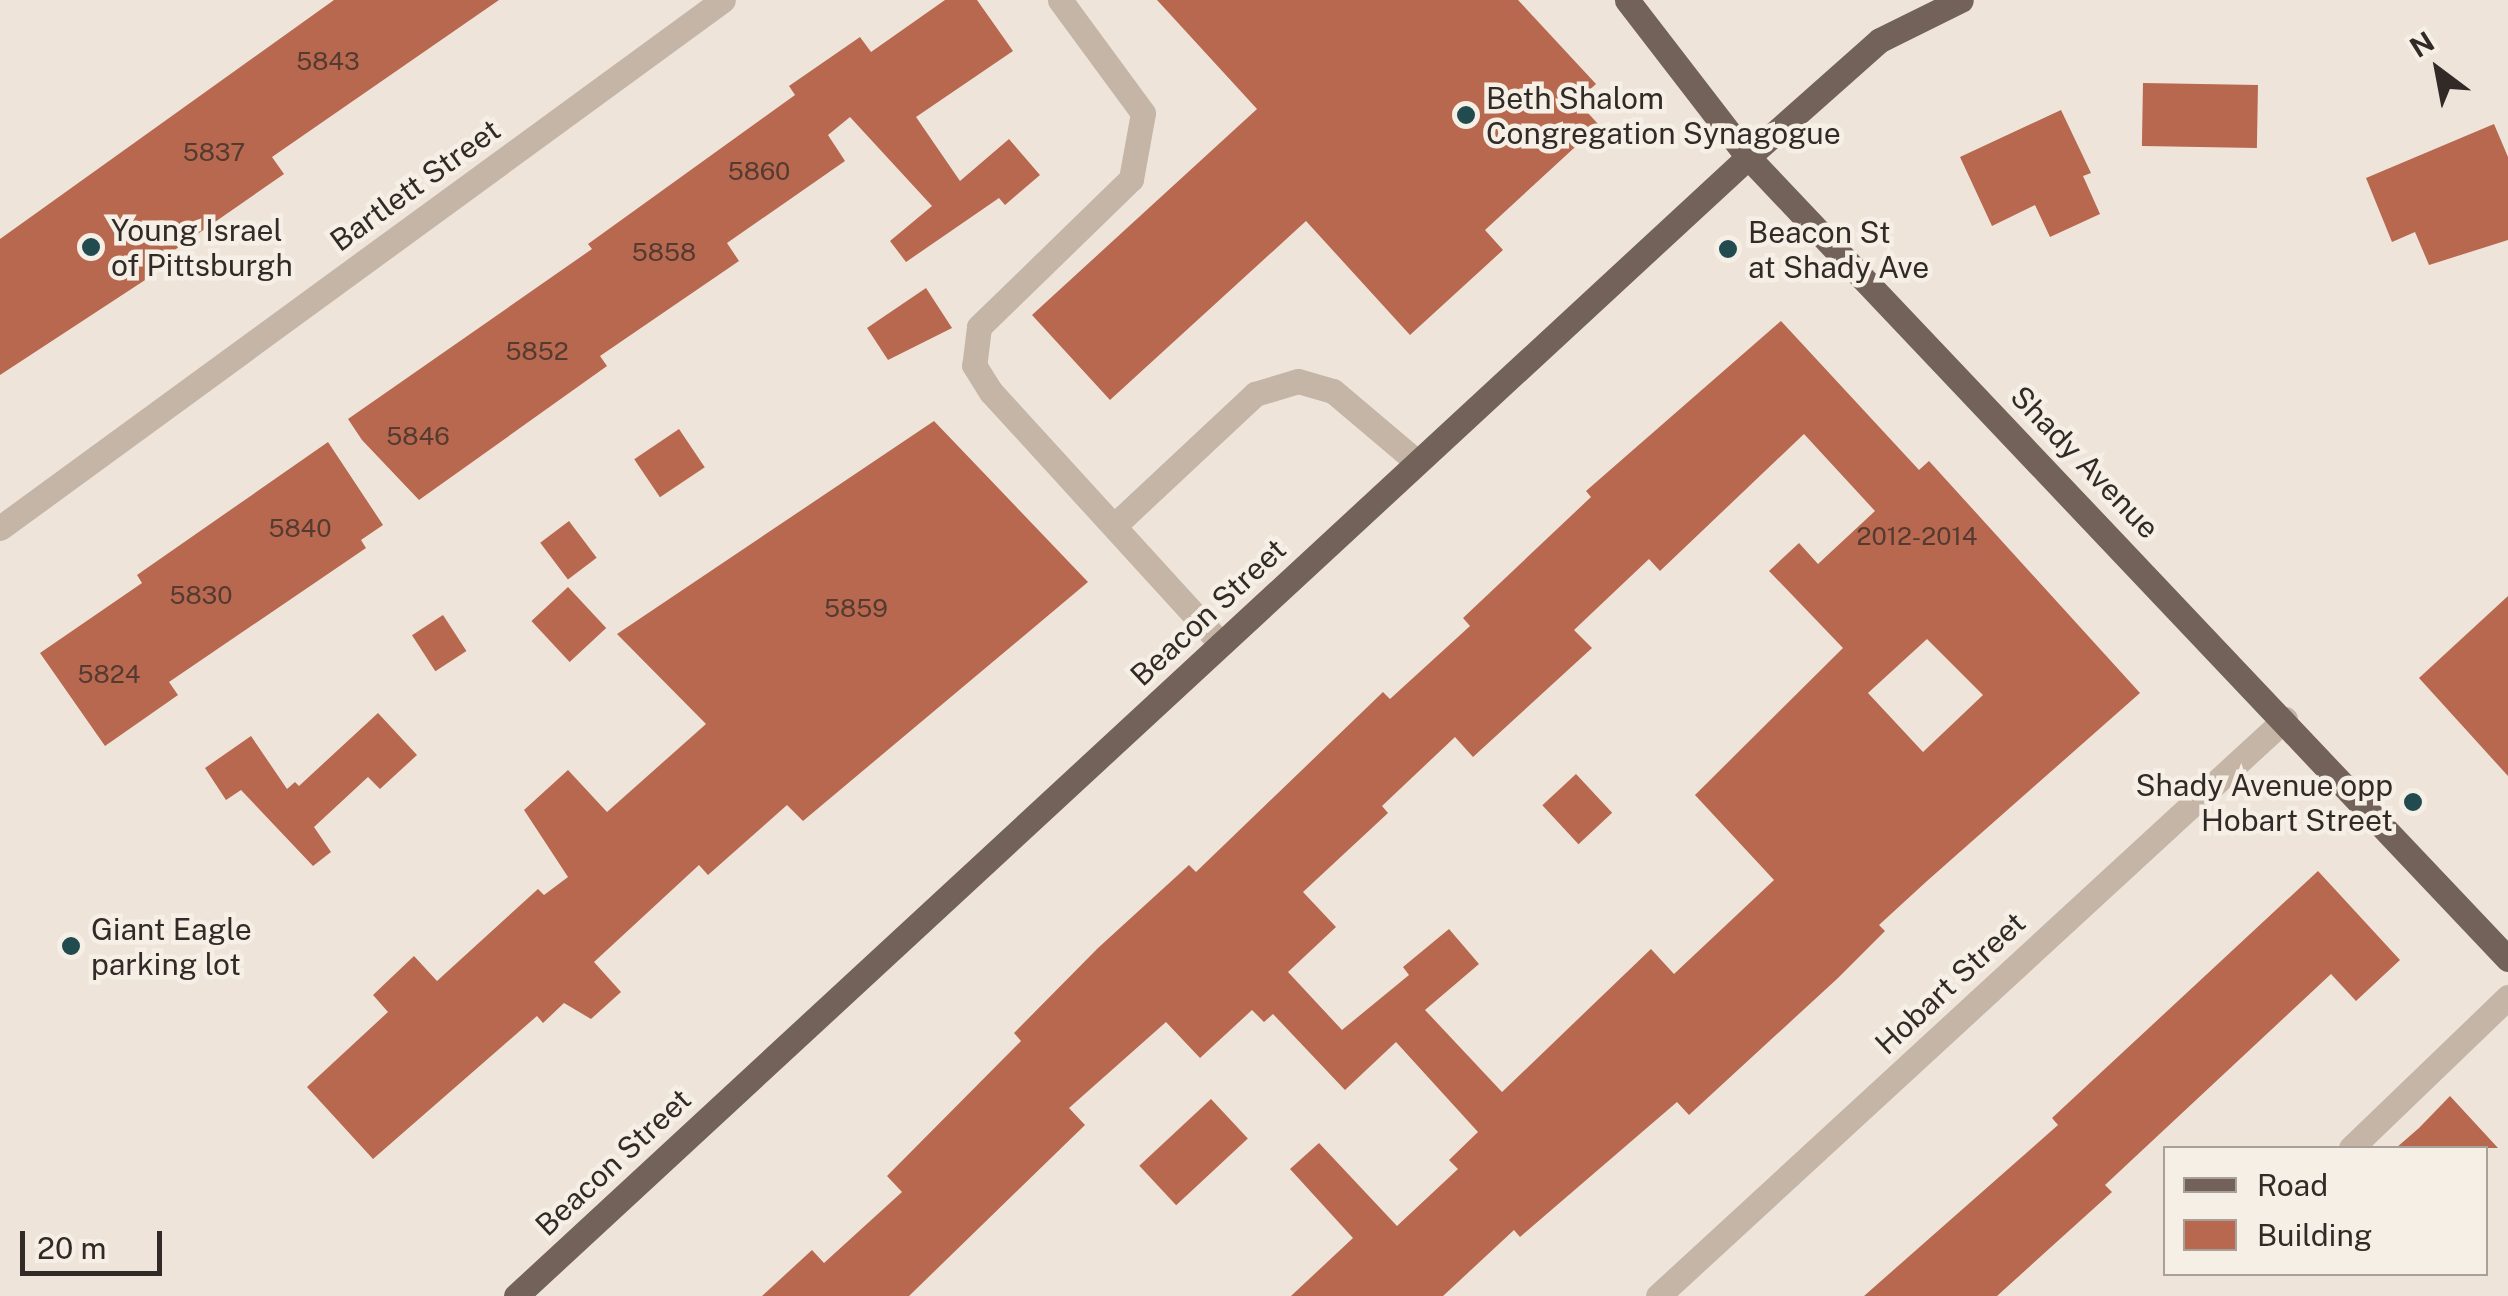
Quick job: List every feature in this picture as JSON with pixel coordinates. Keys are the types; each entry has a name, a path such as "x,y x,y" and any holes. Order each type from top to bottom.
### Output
{"main road":[{"name":"Shady Avenue","path":"1628,0 1748,157 2286,718 2508,959"},
{"name":"Beacon Street","path":"516,1296 1748,157 1880,40 1962,0"}],"street":[{"name":"Bartlett Street","path":"0,528 722,0"},
{"path":"1060,0 1143,114 1132,178 980,328 974,365 991,392 1221,644"},
{"path":"1115,524 1255,394 1298,381 1333,391 1417,462"},
{"name":"Hobart Street","path":"1658,1296 2286,718"},
{"path":"2353,1146 2508,998"}],"building":[{"path":"334,0 499,0 272,157 284,174 163,258 168,265 0,375 0,239"},
{"path":"945,0 977,0 1013,51 916,117 960,181 1009,139 1040,175 1005,205 999,198 906,262 890,241 932,206 850,117 828,135 845,161 727,243 739,261 600,356 607,366 419,500 362,440 348,419 592,249 588,244 795,95 789,86 860,37 871,52"},
{"path":"1157,0 1518,0 1596,84 1577,101 1599,125 1485,230 1503,250 1410,335 1306,221 1110,400 1032,315 1257,109"},
{"path":"2143,83 2258,85 2257,148 2142,146"},
{"path":"2061,110 2091,173 2083,176 2100,214 2050,237 2035,205 1992,226 1960,157"},
{"path":"2494,124 2508,157 2508,240 2429,265 2415,232 2392,242 2366,178"},
{"path":"926,288 952,328 888,360 867,328"},
{"path":"1781,321 1919,470 1929,461 2140,693 1879,925 1885,931 1838,978 1689,1115 1677,1102 1520,1237 1514,1230 1443,1296 1291,1296 1353,1238 1290,1169 1319,1143 1397,1226 1458,1169 1449,1160 1478,1132 1396,1042 1345,1090 1273,1014 1264,1022 1252,1010 1200,1058 1166,1022 1069,1108 1085,1125 909,1296 762,1296 812,1250 824,1263 902,1192 887,1176 1021,1041 1014,1033 1098,948 1189,865 1196,872 1383,692 1390,699 1470,626 1463,618 1591,497 1586,491","holes":["1804,434 1875,511 1818,564 1799,543 1769,571 1843,648 1695,795 1774,880 1674,974 1651,949 1502,1092 1425,1010 1479,964 1449,929 1403,967 1409,975 1342,1030 1288,972 1336,927 1303,892 1388,813 1382,806 1455,737 1473,757 1592,648 1574,630 1649,559 1660,571","1927,639 1983,695 1923,752 1868,693"]},
{"path":"934,421 1088,582 803,821 787,805 708,875 699,865 594,962 621,992 591,1019 564,1003 543,1023 537,1016 373,1159 307,1087 388,1012 373,995 414,956 437,981 538,889 544,895 568,877 524,810 568,770 607,812 706,724 617,634"},
{"path":"679,429 705,467 660,497 634,459"},
{"path":"328,442 383,525 361,540 366,548 169,682 178,695 105,746 40,653 142,583 137,575"},
{"path":"569,521 597,558 568,579 540,543"},
{"path":"568,587 606,628 570,662 531,621"},
{"path":"2508,596 2508,776 2419,678"},
{"path":"443,615 466,651 435,671 412,635"},
{"path":"378,713 417,755 380,789 368,777 314,827 331,852 313,866 241,790 226,800 205,768 251,736 287,789 295,782 299,786"},
{"path":"1576,774 1612,813 1579,844 1542,805"},
{"path":"2318,871 2400,960 2356,1001 2331,974 2105,1185 2112,1192 1997,1296 1864,1296 2058,1125 2052,1118"},
{"path":"2450,1096 2498,1148 2398,1146"},
{"path":"1211,1099 1248,1138 1176,1205 1139,1166"}],"place":[{"name":"Beth Shalom Congregation Synagogue","path":"1466,115"},
{"name":"Young Israel of Pittsburgh","path":"91,247"},
{"name":"Beacon St at Shady Ave","path":"1728,249"},
{"name":"Shady Avenue opp Hobart Street","path":"2413,802"},
{"name":"Giant Eagle parking lot","path":"71,946"}]}
